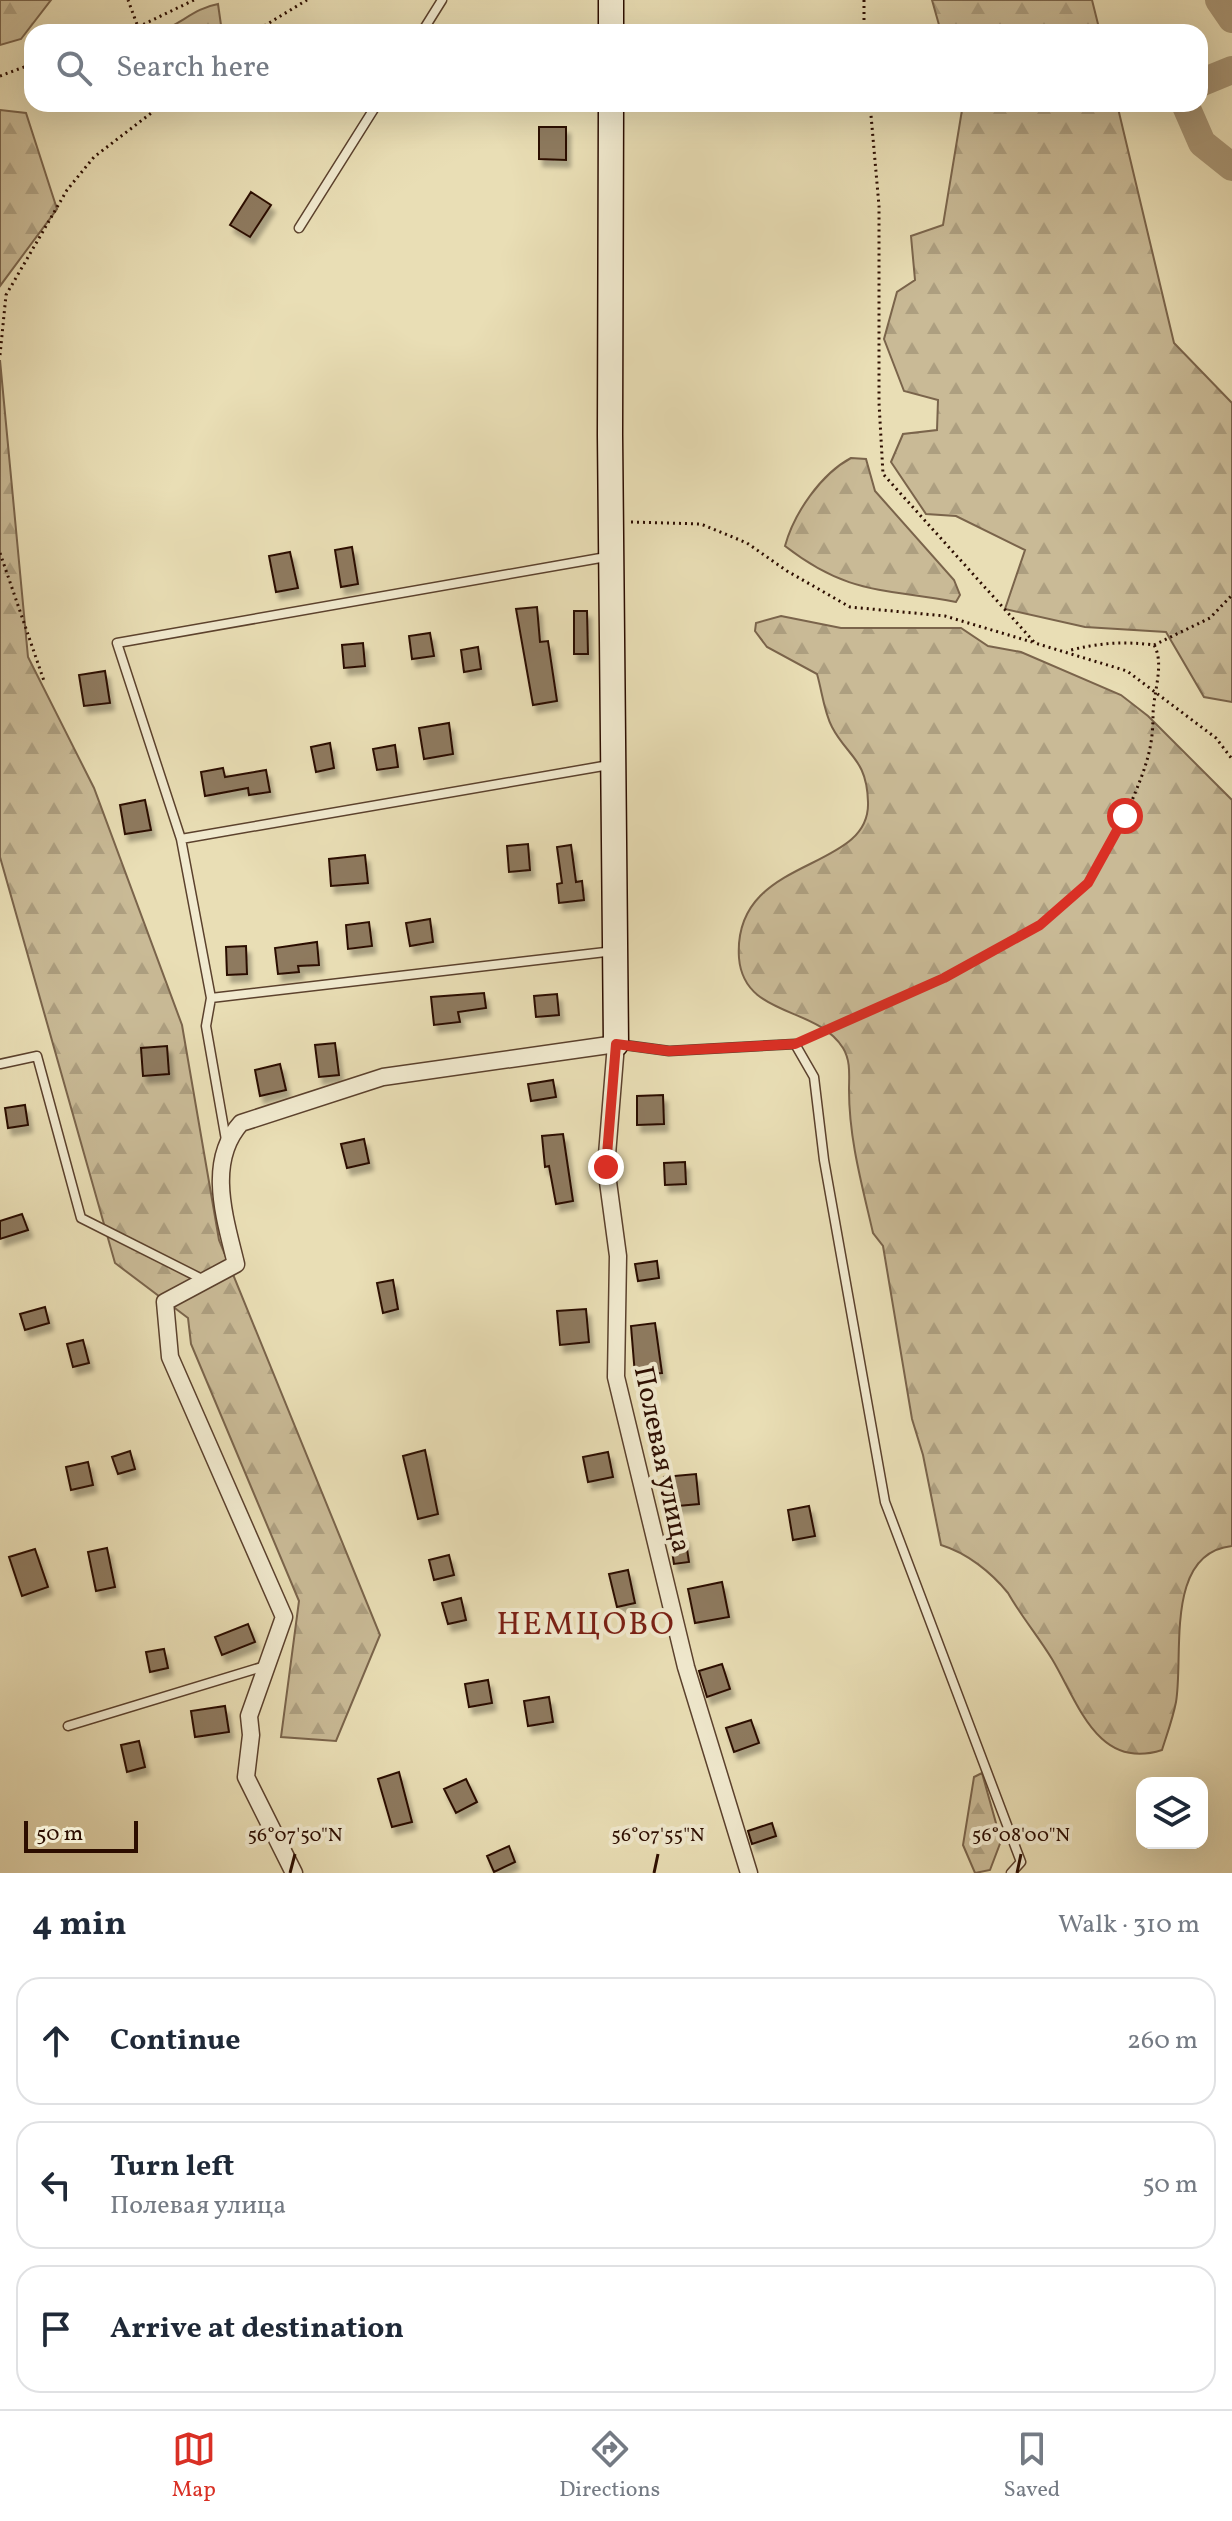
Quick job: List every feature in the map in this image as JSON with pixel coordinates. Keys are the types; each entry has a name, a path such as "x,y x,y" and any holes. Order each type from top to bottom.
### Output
{"street":[{"path":"611,0 611,24"},
{"path":"294,1873 246,1777 251,1735 249,1716 284,1617 170,1357 165,1302 236,1264 220,1197 226,1140 241,1123 383,1077 616,1044 611,112"},
{"name":"Полевая улица","path":"616,1044 606,1167 618,1256 616,1377 686,1667 749,1873"}],"lane":[{"path":"427,24 442,0"},
{"path":"299,228 372,112"},
{"path":"226,1140 206,1026 211,998 181,839 117,643 611,557"},
{"path":"181,839 613,765"},
{"path":"211,998 615,951"},
{"path":"616,1044 669,1051 795,1044 814,1077 824,1160 885,1502 1021,1862 1011,1873"},
{"path":"0,1064 37,1056 81,1218 204,1281"},
{"path":"68,1726 266,1666"}],"path":[{"path":"128,0 137,24"},
{"path":"144,24 194,0"},
{"path":"267,24 307,0"},
{"path":"864,0 864,24"},
{"path":"0,76 24,67"},
{"path":"0,355 6,295 67,190 94,157 153,112"},
{"path":"871,112 879,206 879,403 883,474 1035,643"},
{"path":"611,522 701,524 747,543 787,571 850,607 945,616 1127,671 1216,738 1232,759"},
{"path":"0,553 44,681"},
{"path":"1066,652 1102,642 1154,645 1210,618 1232,595"},
{"path":"795,1044 944,978 999,948 1040,925 1088,883 1125,816 1153,749 1153,688 1159,672 1159,654 1154,645"}],"green space":[{"path":"0,0 51,0 33,24 24,24 21,39 0,45"},
{"path":"932,0 1092,0 1098,24 939,24"},
{"path":"218,4 221,24 176,24"},
{"path":"0,110 26,113 57,209 0,286"},
{"path":"962,112 1119,112 1174,343 1232,403 1232,702 1204,697 1166,632 1085,627 1005,609 1025,550 956,516 926,514 891,462 903,434 937,430 938,400 904,391 884,339 897,292 915,280 911,236 943,225"},
{"path":"0,360 28,657 94,788 182,1025 219,1240 380,1635 336,1741 281,1737 299,1601 191,1344 188,1318 115,1263 0,857"},
{"path":"851,458 866,459 875,491 954,580 960,595 956,602 848,582 807,562 785,546 802,508 819,484"},
{"path":"781,616 841,628 961,628 988,646 1021,652 1121,695 1148,716 1232,800 1232,1546 1210,1553 1196,1567 1187,1586 1179,1634 1176,1702 1162,1750 1140,1754 1121,1751 1105,1742 1081,1712 1052,1659 1008,1593 978,1564 941,1545 923,1455 912,1419 883,1246 873,1233 857,1162 846,1053 831,1034 816,1024 767,1002 744,977 739,958 743,924 757,900 778,882 848,842 863,825 868,802 860,767 829,721 817,674 767,647 755,631 756,623"},
{"path":"982,1773 1001,1841 990,1870 975,1873 963,1845 974,1777"}],"building":[{"path":"539,127 566,127 566,160 539,159"},
{"path":"251,192 271,205 250,237 230,225"},
{"path":"352,547 358,584 341,587 335,550"},
{"path":"290,552 298,588 276,592 269,556"},
{"path":"537,607 540,642 548,641 557,701 533,705 516,609"},
{"path":"574,611 587,611 588,654 574,654"},
{"path":"430,633 434,656 412,659 409,636"},
{"path":"363,643 365,666 344,668 342,645"},
{"path":"478,647 481,669 464,672 461,650"},
{"path":"105,671 110,703 84,706 79,675"},
{"path":"449,723 453,754 424,759 419,728"},
{"path":"330,743 334,768 316,772 311,747"},
{"path":"395,745 398,767 377,770 373,749"},
{"path":"223,768 225,777 266,770 270,792 249,795 248,788 205,796 201,772"},
{"path":"145,800 151,830 125,834 120,805"},
{"path":"528,844 530,870 509,872 507,846"},
{"path":"571,845 576,882 582,881 584,900 559,903 557,884 562,883 557,847"},
{"path":"365,855 368,883 331,886 329,859"},
{"path":"430,919 433,942 410,946 406,923"},
{"path":"369,922 372,946 348,949 346,925"},
{"path":"317,942 319,965 298,966 299,972 278,974 275,948"},
{"path":"246,946 247,974 227,975 226,947"},
{"path":"484,993 486,1008 458,1012 460,1022 434,1025 431,997"},
{"path":"557,994 559,1015 536,1017 534,996"},
{"path":"335,1043 339,1075 319,1077 315,1045"},
{"path":"167,1046 169,1074 143,1076 141,1048"},
{"path":"280,1064 286,1090 260,1096 255,1070"},
{"path":"553,1080 556,1097 531,1101 528,1084"},
{"path":"663,1095 664,1124 637,1125 637,1096"},
{"path":"25,1105 28,1125 8,1128 5,1108"},
{"path":"563,1134 573,1201 556,1204 549,1166 545,1167 542,1136"},
{"path":"364,1139 369,1163 347,1168 341,1144"},
{"path":"685,1162 686,1184 665,1185 664,1163"},
{"path":"22,1214 28,1230 0,1239 0,1221"},
{"path":"657,1261 659,1278 638,1281 635,1264"},
{"path":"393,1280 398,1309 383,1313 377,1283"},
{"path":"45,1307 49,1323 25,1330 20,1314"},
{"path":"586,1309 589,1342 560,1345 557,1311"},
{"path":"655,1323 662,1373 635,1375 631,1326"},
{"path":"83,1340 89,1363 73,1367 67,1344"},
{"path":"425,1450 438,1514 418,1519 403,1456"},
{"path":"130,1451 135,1469 118,1474 112,1457"},
{"path":"608,1452 613,1477 588,1482 583,1457"},
{"path":"88,1462 93,1485 71,1490 66,1467"},
{"path":"696,1474 699,1504 667,1507 664,1477"},
{"path":"809,1506 815,1536 793,1540 788,1510"},
{"path":"685,1536 689,1562 674,1564 670,1538"},
{"path":"107,1548 115,1587 96,1591 88,1552"},
{"path":"35,1549 48,1587 22,1596 9,1557"},
{"path":"449,1555 454,1575 434,1580 429,1560"},
{"path":"628,1570 635,1603 617,1607 609,1574"},
{"path":"722,1582 729,1617 695,1623 688,1589"},
{"path":"461,1598 466,1620 448,1624 442,1603"},
{"path":"248,1624 255,1642 222,1655 215,1637"},
{"path":"164,1649 168,1668 150,1672 146,1652"},
{"path":"722,1664 730,1689 707,1697 699,1671"},
{"path":"488,1680 492,1703 469,1707 465,1684"},
{"path":"549,1697 553,1722 528,1726 524,1701"},
{"path":"225,1706 229,1732 195,1737 191,1711"},
{"path":"751,1720 759,1743 734,1752 726,1728"},
{"path":"139,1741 145,1767 127,1772 121,1745"},
{"path":"399,1772 412,1822 392,1827 378,1779"},
{"path":"466,1779 477,1802 456,1813 444,1789"},
{"path":"772,1823 776,1836 752,1844 748,1831"},
{"path":"509,1846 515,1862 494,1872 487,1856"}],"waterway":[{"path":"1219,0 1232,19"},
{"path":"1208,80 1232,70"},
{"path":"1188,112 1202,143 1232,167"}],"district":[{"name":"НЕМЦОВО","path":"586,1623"}],"route":[{"path":"606,1167 616,1044 669,1051 795,1044 944,978 1040,925 1088,883 1125,816"}]}
